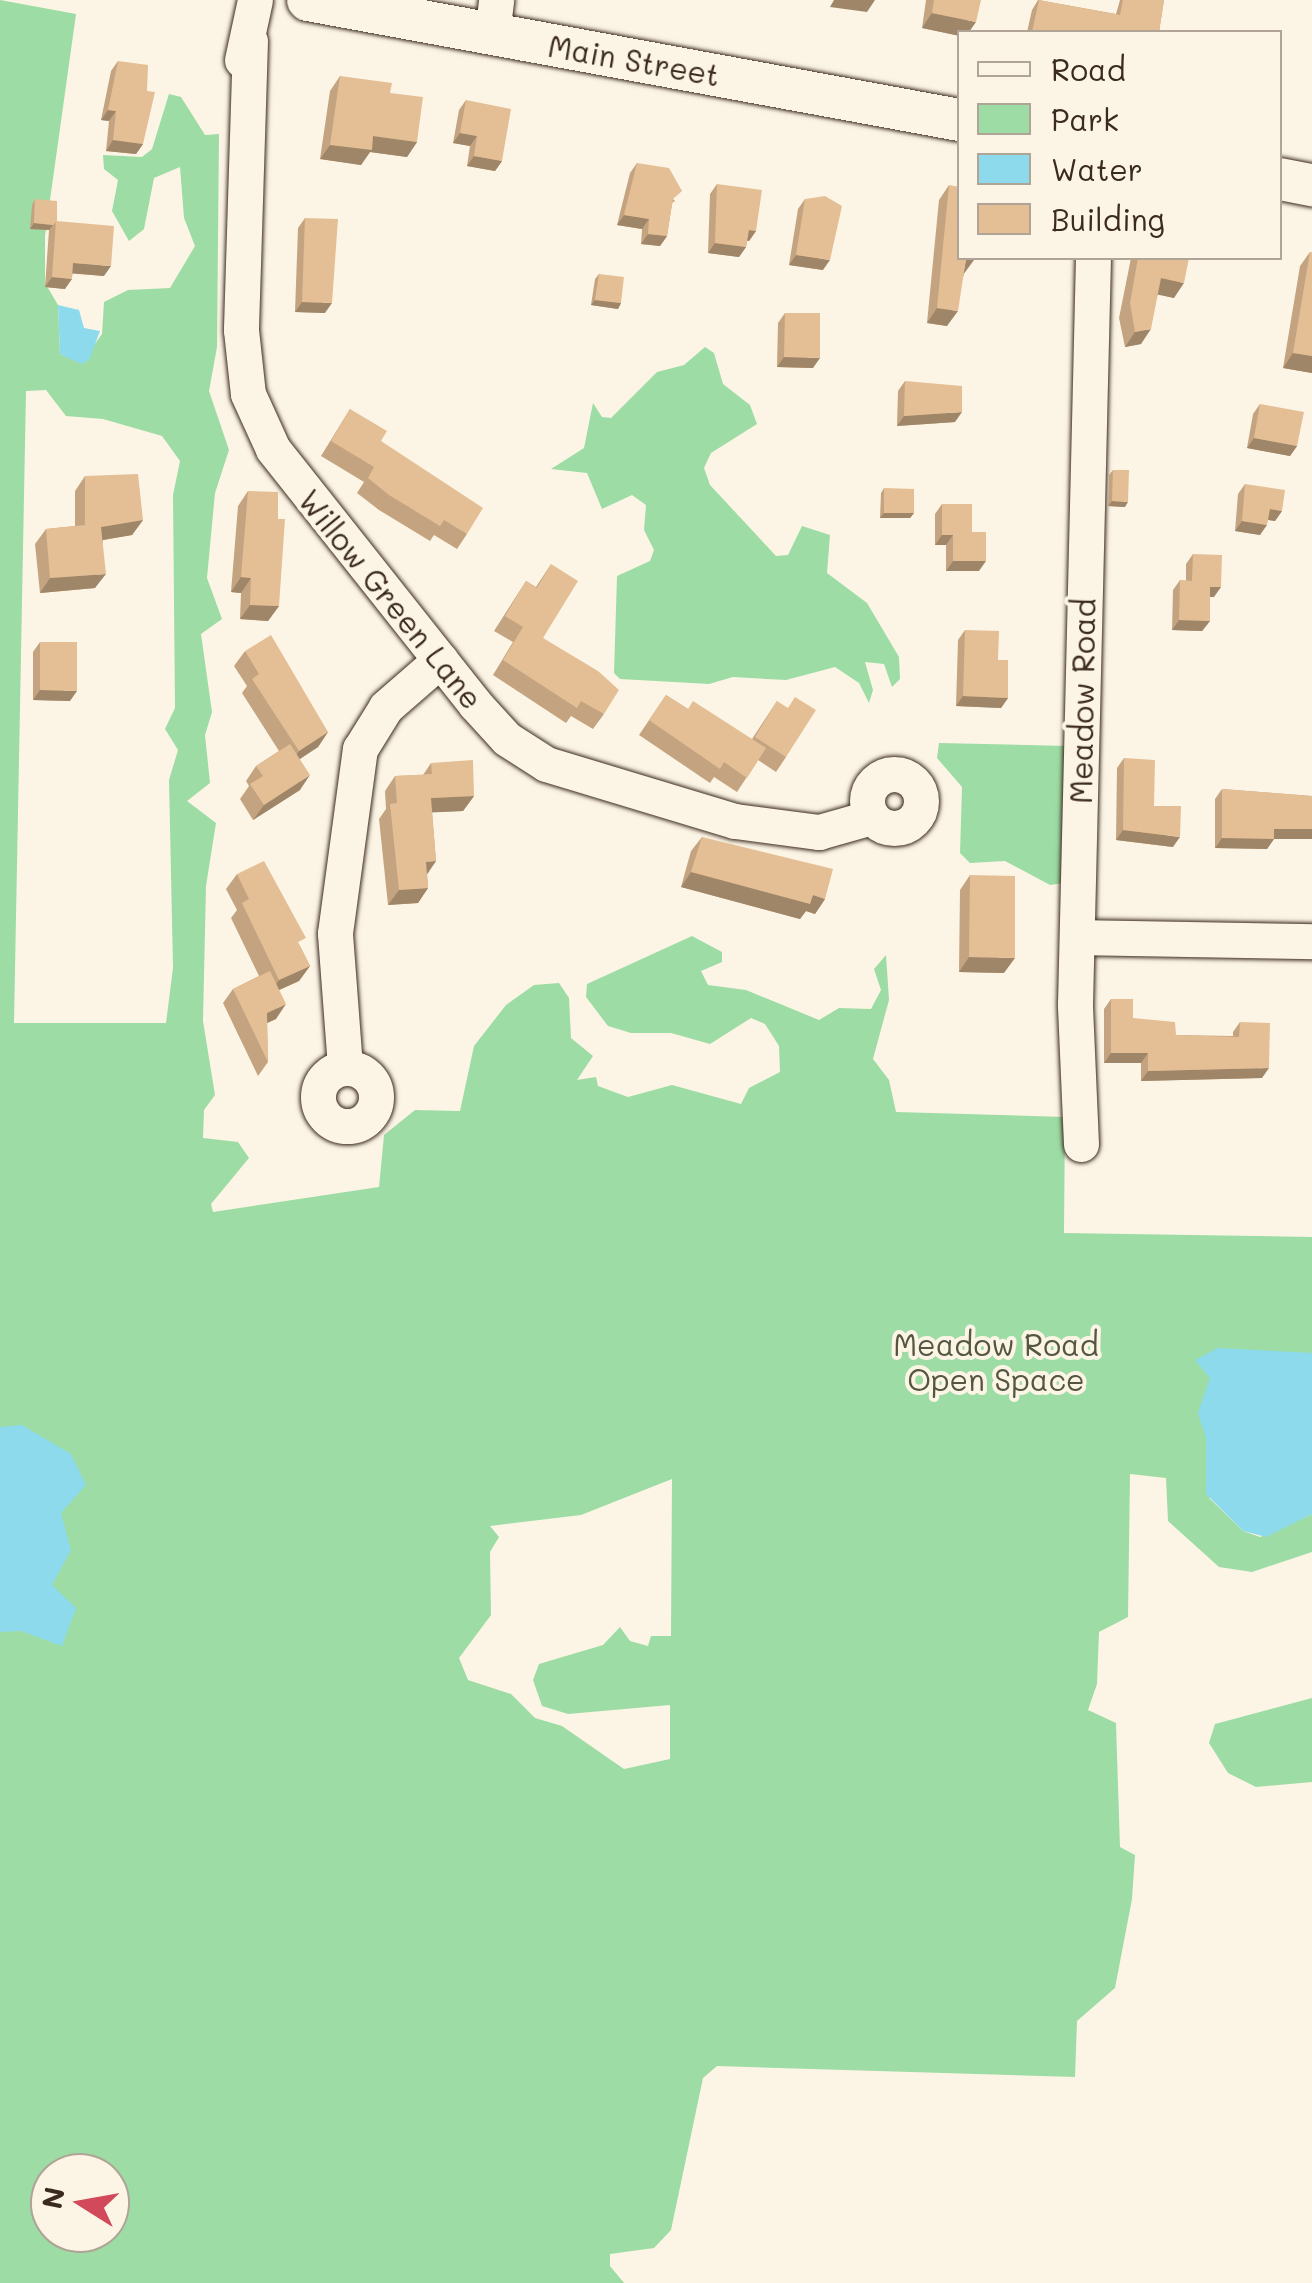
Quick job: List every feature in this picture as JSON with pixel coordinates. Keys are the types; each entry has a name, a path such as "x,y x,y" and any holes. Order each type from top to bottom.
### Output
{"main road":[{"name":"Main Street","path":"308,0 494,17 957,119"},
{"path":"1282,179 1312,185"}],"street":[{"name":"Willow Green Lane","path":"255,0 248,80 241,356 248,394 273,449 440,660 508,739 571,774 762,827 819,832 872,816"},
{"name":"Meadow Road","path":"1082,1144 1077,938 1093,260"},
{"path":"344,1068 335,933 360,749 375,719 440,660"},
{"path":"1077,938 1312,941"}],"green space":[{"name":"Meadow Road Open Space","path":"0,0 76,14 45,236 45,283 58,305 60,354 81,363 102,334 104,302 128,290 170,288 195,246 184,218 180,167 154,178 144,229 129,241 112,211 118,180 104,169 103,155 142,157 152,149 169,94 181,97 205,135 219,134 217,347 209,391 229,450 215,493 207,578 222,619 201,634 212,712 205,735 210,783 187,801 216,823 206,886 203,1021 215,1095 204,1110 203,1138 238,1142 249,1158 211,1204 213,1212 379,1187 384,1135 415,1110 460,1111 474,1046 506,1005 534,985 559,983 569,998 571,1038 593,1056 577,1080 596,1077 598,1086 628,1097 672,1085 741,1104 749,1088 780,1072 779,1046 765,1024 751,1018 710,1044 671,1033 631,1033 608,1026 586,997 587,984 692,936 722,952 722,962 701,971 708,985 746,990 819,1020 839,1008 871,1009 881,990 874,969 886,955 889,1000 873,1059 889,1080 896,1112 1065,1117 1064,1233 1312,1237 1312,1482 1209,1498 1243,1531 1260,1537 1312,1514 1312,1552 1252,1572 1219,1567 1168,1521 1166,1478 1130,1474 1128,1617 1099,1632 1097,1684 1088,1710 1116,1723 1120,1847 1135,1855 1132,1899 1115,1988 1077,2021 1075,2077 717,2066 703,2078 671,2230 654,2248 610,2254 610,2266 624,2283 0,2283","holes":["46,390 66,416 103,419 162,436 180,461 173,495 175,708 165,729 178,750 169,780 173,968 166,1023 14,1023 26,391","672,1479 671,1636 651,1636 648,1646 630,1641 620,1627 603,1645 539,1664 533,1680 542,1706 568,1714 670,1705 670,1759 624,1769 562,1726 535,1718 511,1694 468,1680 459,1658 491,1615 490,1552 499,1537 490,1526 581,1515"]},
{"path":"705,347 714,353 723,384 750,405 757,424 711,453 704,468 710,485 776,556 788,555 802,526 830,535 827,573 867,603 899,657 900,679 892,687 884,664 865,662 873,690 869,703 859,683 835,667 786,680 733,677 709,684 620,679 614,673 617,576 650,561 654,550 644,530 646,505 632,495 602,509 587,473 551,469 584,448 593,403 602,417 611,418 657,372 684,365"},
{"path":"939,743 1068,746 1064,883 1050,885 1005,861 970,863 960,853 962,787 937,758"},
{"path":"1312,1698 1312,1782 1256,1787 1228,1773 1209,1743 1215,1724"}],"water":[{"path":"58,305 79,310 84,328 100,331 89,360 81,364 60,354"},
{"path":"1218,1348 1312,1353 1312,1514 1266,1537 1243,1531 1206,1494 1206,1438 1198,1413 1210,1378 1195,1360"},
{"path":"22,1425 71,1454 86,1485 61,1513 71,1550 52,1585 76,1608 62,1646 21,1631 0,1632 0,1427"}],"building":[{"path":"934,0 981,0 976,22 932,13"},
{"path":"1039,0 1120,15 1123,0 1164,0 1159,30 1032,30"},
{"path":"118,61 148,65 147,91 155,92 143,144 113,140 116,111 108,110"},
{"path":"340,76 392,83 390,93 423,97 417,142 373,136 372,150 330,145"},
{"path":"466,100 511,109 502,161 474,156 477,136 460,133"},
{"path":"637,163 669,168 682,191 673,199 667,236 648,234 649,219 624,215"},
{"path":"717,184 762,190 756,231 749,230 746,247 715,243"},
{"path":"949,185 957,186 957,260 966,260 958,311 937,308"},
{"path":"825,196 842,206 830,260 796,255 805,199"},
{"path":"35,199 57,201 57,221 53,225 34,223"},
{"path":"305,218 338,219 332,303 302,302"},
{"path":"56,221 114,226 111,266 73,263 72,279 52,277"},
{"path":"1312,252 1312,356 1293,353"},
{"path":"1138,260 1189,260 1184,283 1161,278 1151,329 1135,332 1130,303"},
{"path":"599,274 624,277 621,303 595,300"},
{"path":"785,313 820,313 820,358 784,357"},
{"path":"905,381 962,386 962,412 904,416"},
{"path":"1260,404 1304,412 1297,446 1254,438"},
{"path":"350,409 387,431 381,441 483,508 467,534 444,520 440,526 389,495 368,478 374,467 331,441"},
{"path":"1113,470 1129,470 1128,502 1112,501"},
{"path":"138,474 143,520 101,527 106,574 50,578 46,529 85,525 85,476"},
{"path":"1245,484 1285,490 1282,511 1270,509 1267,525 1242,521"},
{"path":"884,488 914,489 914,513 884,513"},
{"path":"248,491 278,492 278,519 285,519 279,606 250,605 251,578 241,577"},
{"path":"942,504 972,504 972,532 986,532 986,561 953,561 953,535 942,535"},
{"path":"1193,554 1222,555 1221,587 1210,587 1210,621 1179,620 1180,580 1192,581"},
{"path":"551,564 578,581 543,638 598,671 619,690 604,714 581,701 577,708 503,660 523,627 505,616 526,581 537,588"},
{"path":"965,630 999,631 998,660 1008,660 1008,698 963,696"},
{"path":"271,635 328,732 299,751 252,679 259,674 245,651"},
{"path":"40,642 77,642 77,691 40,690"},
{"path":"666,695 688,709 693,701 766,748 747,778 724,762 720,769 649,720"},
{"path":"795,697 816,710 786,757 755,737 777,701 788,708"},
{"path":"290,744 310,775 264,805 250,784 263,776 256,766"},
{"path":"1124,758 1155,760 1154,806 1181,806 1180,837 1123,830"},
{"path":"473,760 474,796 431,798 436,861 426,862 428,888 399,890 390,804 397,803 395,776 432,774 431,763"},
{"path":"1222,789 1312,796 1312,829 1274,829 1274,839 1222,838"},
{"path":"702,837 833,869 825,899 813,895 810,904 691,872"},
{"path":"264,861 306,938 298,942 310,966 279,980 242,903 249,899 237,874"},
{"path":"970,875 1015,876 1015,958 969,957"},
{"path":"270,971 286,1004 267,1013 268,1062 233,989"},
{"path":"1111,999 1133,999 1133,1018 1175,1022 1176,1035 1239,1037 1240,1022 1270,1023 1269,1068 1148,1071 1148,1053 1111,1053"}]}
